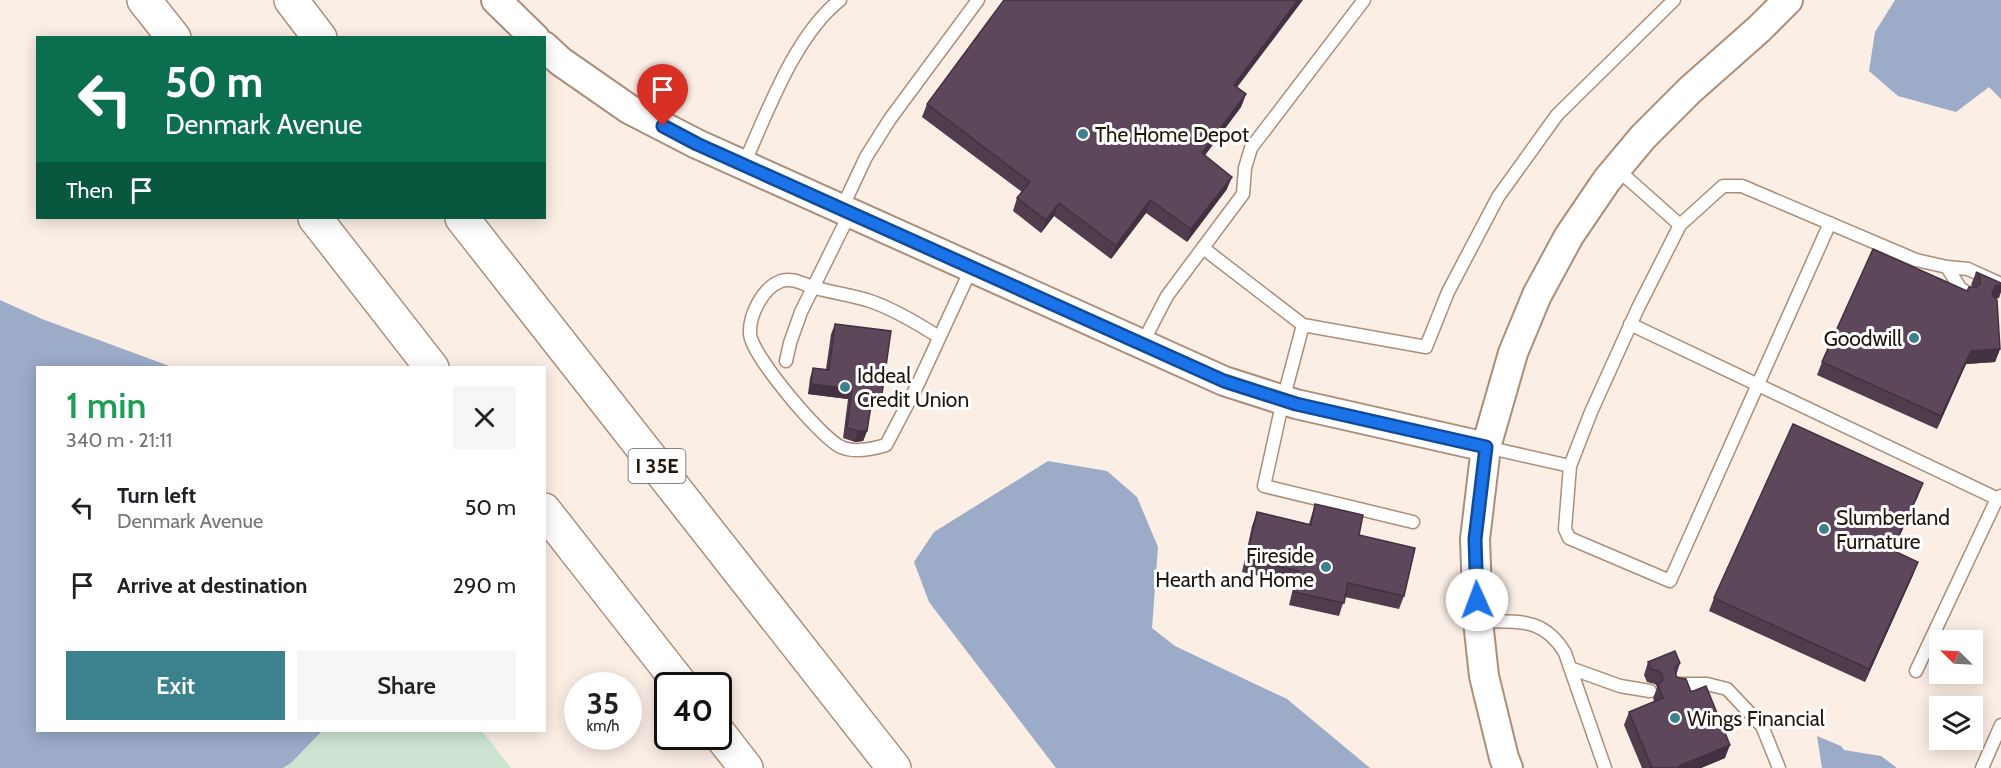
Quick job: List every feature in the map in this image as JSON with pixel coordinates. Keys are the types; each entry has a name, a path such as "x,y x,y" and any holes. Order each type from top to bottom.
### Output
{"highway":[{"path":"144,0 172,36"},
{"path":"291,0 318,36"},
{"path":"316,219 430,366"},
{"name":"I 35E","path":"463,219 894,768"},
{"path":"546,513 671,672"},
{"path":"732,750 746,768"}],"street":[{"path":"496,0 533,36"},
{"path":"1508,768 1484,676 1478,621 1475,539 1486,447 1514,353 1537,295 1569,236 1617,169 1643,137 1777,4"},
{"path":"546,48 560,61 629,109 697,144 1224,381 1283,400 1486,447"}],"lane":[{"path":"744,164 804,40 840,0"},
{"path":"786,361 801,312 815,288 866,157 890,119 978,0"},
{"path":"1142,344 1167,297 1243,194 1245,168 1251,148 1364,0"},
{"path":"1203,248 1303,325 1426,347 1448,292 1498,196 1557,115 1674,0"},
{"path":"1617,169 1680,225"},
{"path":"1830,223 1670,581 1569,538 1565,529 1570,466 1591,412 1630,324 1680,225 1723,186 1742,186 1830,223 1916,260 1968,269 2001,284"},
{"path":"939,336 917,322 869,301 815,288 795,280 781,281 768,289 758,303 751,322 750,335 758,355 827,438 842,448 870,450 886,445 917,386 972,267"},
{"path":"1947,267 1960,288 1968,293"},
{"path":"1630,324 2000,497 1916,671"},
{"path":"1303,325 1264,486 1413,522"},
{"path":"1486,447 1570,466"},
{"path":"1478,621 1534,624 1559,642 1565,653 1605,768"},
{"path":"1570,668 1620,686 1650,691"},
{"path":"1678,684 1707,684 1727,689 1762,726 1779,768"},
{"path":"1982,768 2001,725"}],"green space":[{"path":"320,732 483,732 511,768 283,768 291,763"}],"water":[{"path":"1895,0 2001,0 2001,99 1989,87 1956,112 1898,96 1869,71 1875,32"},
{"path":"0,300 42,319 169,366 36,366 36,732 321,732 291,763 283,768 0,768"},
{"path":"1048,461 1107,471 1137,497 1158,547 1152,628 1175,646 1287,699 1370,768 1056,768 929,602 914,562 934,532"},
{"path":"1817,736 1841,746 1844,750 1881,756 1897,768 1822,768"}],"building":[{"name":"The Home Depot","path":"1004,0 1298,0 1234,85 1246,94 1202,153 1232,177 1191,229 1150,200 1116,246 1059,203 1046,220 1017,198 1030,182 927,104"},
{"name":"Goodwill","path":"1873,249 1967,291 1969,287 1976,287 1980,284 1980,277 1976,272 2001,283 1995,286 1992,294 1997,300 2000,349 1971,351 1941,416 1822,362"},
{"name":"Iddeal Credit Union","path":"835,324 891,331 882,394 873,393 867,431 847,428 852,389 811,384 813,368 829,370"},
{"name":"Slumberland Furnature","path":"1793,424 1923,483 1892,550 1918,562 1869,669 1714,598"},
{"name":"Fireside Hearth and Home","path":"1315,504 1363,515 1359,535 1415,548 1404,596 1348,583 1344,603 1294,592 1299,571 1246,559 1257,512 1311,525"},
{"name":"Wings Financial","path":"1675,651 1680,663 1675,667 1676,676 1686,679 1691,692 1706,686 1730,745 1679,766 1680,768 1652,768 1629,712 1663,698 1658,685 1663,680 1662,675 1659,671 1651,669 1648,662"}],"place":[{"name":"The Home Depot","path":"1083,134"},
{"name":"Goodwill","path":"1914,338"},
{"name":"Iddeal Credit Union","path":"845,387"},
{"name":"Slumberland Furnature","path":"1824,529"},
{"name":"Fireside Hearth and Home","path":"1326,567"},
{"name":"Wings Financial","path":"1675,718"}],"route":[{"path":"663,126 697,144 1224,381 1296,404 1486,447 1475,539 1477,600"}]}
